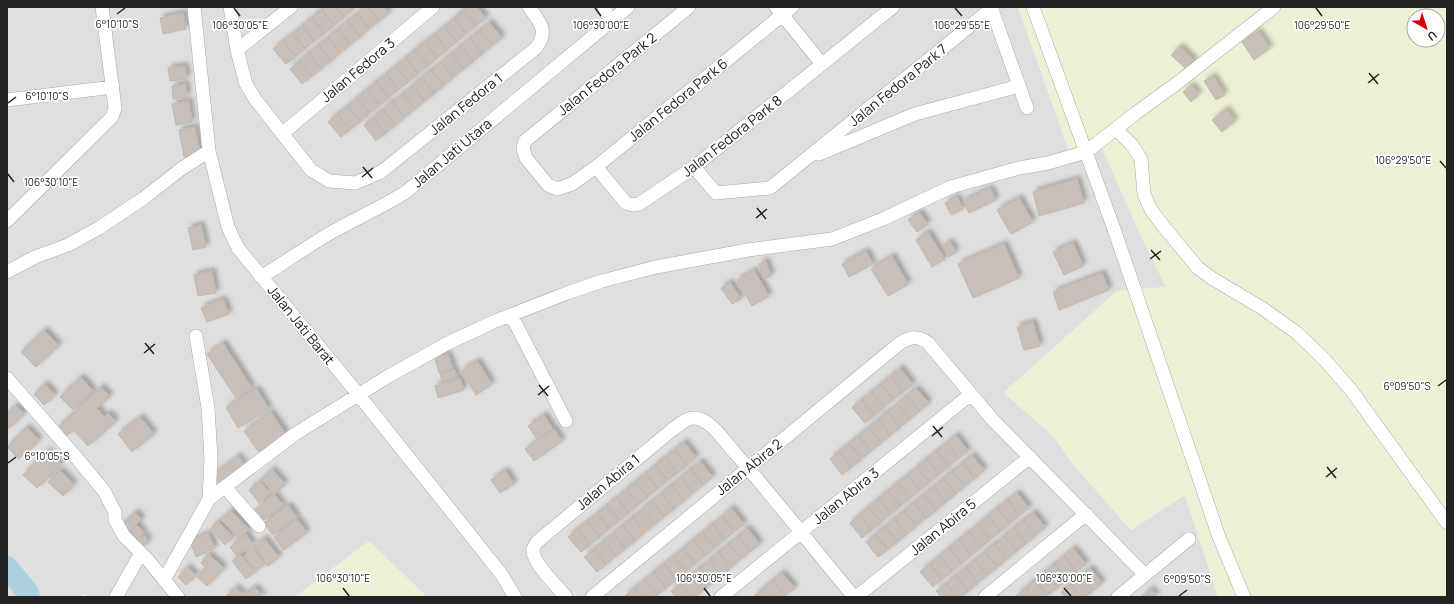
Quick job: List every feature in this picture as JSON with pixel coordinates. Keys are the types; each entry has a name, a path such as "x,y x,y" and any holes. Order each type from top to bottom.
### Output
{"street":[{"path":"7,221 112,117 115,108 102,7"},
{"name":"Jalan Jati Barat","path":"194,7 209,151 228,227 238,248 358,394 502,574 515,597"},
{"path":"230,7 237,50 246,84 255,99 283,133"},
{"path":"237,50 291,7"},
{"name":"Jalan Fedora 3","path":"283,133 433,7"},
{"name":"Jalan Fedora 1","path":"283,133 311,170 329,181 355,183 381,172 536,48 540,42 543,32 542,26 528,7"},
{"path":"604,7 610,22"},
{"name":"Jalan Jati Utara","path":"261,277 323,238 406,192 628,7"},
{"name":"Jalan Fedora Park 2","path":"572,184 556,189 548,186 526,158 523,149 525,141 689,7"},
{"name":"Jalan Fedora Park 8","path":"596,167 626,203 633,205 639,204 694,167 892,7"},
{"path":"1033,7 1086,152 1217,530 1244,597"},
{"path":"164,580 209,499 295,434 358,394 446,344 493,322 602,281 650,268 748,250 832,239 883,219 951,187 1019,168 1048,163 1086,152 1274,7"},
{"path":"991,8 1027,108"},
{"name":"Jalan Fedora Park 7","path":"694,167 716,193 770,188 991,8"},
{"path":"784,10 822,64"},
{"name":"Jalan Fedora Park 6","path":"572,184 596,167 784,10"},
{"name":"Jalan Fedora Park 7","path":"805,160 915,114 1019,86"},
{"path":"7,100 113,87"},
{"path":"1116,129 1132,145 1141,159 1144,194 1151,210 1198,268 1285,324 1297,333 1324,359 1351,390 1447,523"},
{"path":"7,272 35,257 68,245 99,228 144,198 181,169 209,151"},
{"path":"511,315 566,421"},
{"path":"196,336 208,408 211,458 209,499"},
{"name":"Jalan Abira 2","path":"592,597 900,343 907,339 915,337 924,339 971,394"},
{"path":"7,378 104,491 115,512 114,520 118,528 148,560 178,597"},
{"path":"971,394 992,419 1145,575"},
{"name":"Jalan Abira 3","path":"721,597 971,394"},
{"name":"Jalan Abira 1","path":"566,597 537,562 533,548 538,540 686,419 700,419 710,425 748,468"},
{"name":"Jalan Abira 5","path":"855,597 1030,457"},
{"path":"748,468 855,597"},
{"path":"225,487 259,526"},
{"path":"985,597 1086,514"},
{"path":"1118,597 1189,539"},
{"path":"116,597 141,553"}],"shaded area":[{"path":"7,7 1018,7 1070,154 1102,148 1141,236 1166,287 1117,291 1004,393 1054,437 1072,463 1131,530 1185,495 1218,597 427,597 369,542 295,597 88,597 85,593 81,597 7,597"}],"green space":[{"path":"1018,7 1447,7 1447,597 1218,597 1185,495 1131,530 1072,463 1054,437 1004,392 1117,291 1166,287 1141,236 1102,148 1070,154"},
{"path":"369,541 427,597 295,597"}],"building":[{"path":"325,7 335,7 344,17 334,25 322,9"},
{"path":"336,7 351,7 353,9 344,17"},
{"path":"365,7 368,7 379,21 370,28 357,13"},
{"path":"369,7 384,7 389,13 380,20"},
{"path":"468,7 477,7 486,18 477,25 464,10"},
{"path":"321,10 334,25 325,33 312,17"},
{"path":"463,11 476,26 467,33 454,18"},
{"path":"183,13 186,29 163,34 160,18"},
{"path":"357,14 369,29 360,36 348,21"},
{"path":"312,18 324,33 315,41 303,25"},
{"path":"454,19 466,34 457,41 445,26"},
{"path":"347,21 360,37 351,44 338,29"},
{"path":"489,22 502,38 493,45 480,30"},
{"path":"302,26 314,41 305,48 293,33"},
{"path":"444,27 457,42 447,49 435,34"},
{"path":"338,29 350,45 341,52 328,37"},
{"path":"480,30 492,45 483,53 470,38"},
{"path":"1258,31 1270,48 1254,60 1242,42"},
{"path":"292,34 305,49 296,56 283,41"},
{"path":"434,35 447,50 438,57 425,42"},
{"path":"328,37 340,53 331,60 319,45"},
{"path":"470,38 482,54 473,61 461,46"},
{"path":"283,41 295,57 286,64 273,49"},
{"path":"425,42 437,58 428,65 415,50"},
{"path":"318,45 331,61 321,68 309,53"},
{"path":"460,46 473,61 464,69 451,54"},
{"path":"1180,46 1195,61 1186,69 1171,55"},
{"path":"415,50 428,66 418,73 406,58"},
{"path":"308,53 321,69 312,76 299,61"},
{"path":"451,54 463,69 454,77 441,62"},
{"path":"405,58 418,74 409,81 396,66"},
{"path":"299,61 311,76 302,84 290,69"},
{"path":"441,62 453,77 444,85 432,70"},
{"path":"185,66 187,79 170,81 168,68"},
{"path":"396,66 408,82 399,89 386,74"},
{"path":"431,70 444,85 435,93 422,77"},
{"path":"386,74 398,90 389,97 377,82"},
{"path":"1213,76 1225,95 1216,100 1204,81"},
{"path":"421,78 434,93 425,101 412,85"},
{"path":"376,82 389,98 380,105 367,90"},
{"path":"186,84 187,97 173,99 172,86"},
{"path":"1191,85 1199,94 1191,102 1183,92"},
{"path":"412,86 424,101 415,109 403,94"},
{"path":"367,90 379,106 370,113 357,98"},
{"path":"402,94 415,109 405,117 393,102"},
{"path":"357,98 369,114 360,121 348,106"},
{"path":"189,101 192,122 176,125 172,104"},
{"path":"392,102 405,117 396,125 383,109"},
{"path":"347,106 360,122 350,129 338,114"},
{"path":"1226,109 1235,121 1222,132 1212,120"},
{"path":"383,110 395,125 386,133 373,117"},
{"path":"337,114 350,129 341,137 328,122"},
{"path":"373,118 385,133 376,141 364,125"},
{"path":"195,127 200,154 184,157 179,130"},
{"path":"1077,179 1084,203 1039,216 1033,192"},
{"path":"990,188 996,200 969,213 963,201"},
{"path":"957,197 963,209 951,215 945,203"},
{"path":"1019,198 1033,222 1011,234 997,210"},
{"path":"919,212 928,224 917,232 908,220"},
{"path":"201,225 206,247 193,250 188,228"},
{"path":"928,232 945,259 932,267 916,240"},
{"path":"950,242 956,252 949,257 942,246"},
{"path":"1073,243 1083,266 1064,275 1053,252"},
{"path":"1004,244 1019,278 973,298 958,264"},
{"path":"866,251 873,264 849,277 842,264"},
{"path":"892,256 908,284 888,296 871,269"},
{"path":"766,261 771,276 764,279 759,264"},
{"path":"754,270 769,296 752,306 737,280"},
{"path":"212,271 216,293 198,296 194,275"},
{"path":"1102,273 1109,290 1059,310 1053,292"},
{"path":"730,282 741,299 732,304 721,288"},
{"path":"223,299 229,314 207,322 201,308"},
{"path":"1033,322 1040,346 1024,350 1017,327"},
{"path":"44,330 59,345 36,367 21,352"},
{"path":"223,343 252,388 236,398 207,354"},
{"path":"448,354 453,368 439,373 435,359"},
{"path":"477,361 492,384 476,395 461,371"},
{"path":"900,368 913,384 904,391 891,376"},
{"path":"454,369 457,377 442,382 440,374"},
{"path":"891,376 903,392 894,399 881,384"},
{"path":"81,377 93,391 73,410 60,397"},
{"path":"460,378 464,390 438,398 435,386"},
{"path":"45,384 55,395 44,405 34,394"},
{"path":"881,384 893,399 884,407 872,392"},
{"path":"101,387 110,396 97,408 104,417 108,413 116,421 88,446 73,430 67,436 58,427"},
{"path":"916,388 929,403 920,411 907,395"},
{"path":"257,389 269,409 238,428 226,407"},
{"path":"871,392 884,407 875,415 862,400"},
{"path":"907,396 919,411 910,419 897,403"},
{"path":"861,400 874,416 865,423 852,408"},
{"path":"897,404 910,419 900,427 888,412"},
{"path":"16,405 24,414 7,430 7,413"},
{"path":"271,412 287,436 260,454 244,431"},
{"path":"887,412 900,427 891,435 878,419"},
{"path":"544,415 553,429 537,439 528,426"},
{"path":"140,417 154,434 132,452 118,434"},
{"path":"878,420 890,435 881,443 869,427"},
{"path":"27,427 39,440 19,459 7,447"},
{"path":"868,428 881,443 871,451 859,435"},
{"path":"554,429 562,441 534,461 525,449"},
{"path":"956,435 968,451 959,458 946,443"},
{"path":"858,436 871,451 862,458 849,443"},
{"path":"684,442 696,457 687,465 675,449"},
{"path":"946,443 958,458 949,466 937,451"},
{"path":"849,444 861,459 852,467 839,451"},
{"path":"674,450 687,465 678,473 665,457"},
{"path":"47,451 61,464 37,488 23,475"},
{"path":"936,451 949,467 940,474 927,459"},
{"path":"839,452 851,467 842,475 830,459"},
{"path":"972,455 984,470 975,478 963,462"},
{"path":"238,456 245,465 219,484 213,475"},
{"path":"665,458 677,473 668,480 655,465"},
{"path":"926,459 939,474 930,482 917,467"},
{"path":"700,461 713,477 703,484 691,469"},
{"path":"962,463 975,478 965,486 953,471"},
{"path":"655,466 667,481 658,488 646,473"},
{"path":"917,467 929,483 920,490 908,475"},
{"path":"272,469 285,484 274,494 261,479"},
{"path":"690,469 703,485 694,492 681,477"},
{"path":"60,470 74,484 63,496 48,482"},
{"path":"505,470 514,484 500,493 491,480"},
{"path":"952,471 965,486 956,494 943,478"},
{"path":"645,474 658,489 648,496 636,481"},
{"path":"907,475 920,490 910,498 898,483"},
{"path":"681,477 693,493 684,500 672,485"},
{"path":"943,479 955,494 946,502 934,486"},
{"path":"260,481 270,493 259,503 249,490"},
{"path":"635,482 648,497 639,504 626,489"},
{"path":"897,483 910,498 901,506 888,491"},
{"path":"671,485 684,501 674,508 662,493"},
{"path":"933,487 945,502 936,510 924,494"},
{"path":"626,490 638,505 629,512 617,497"},
{"path":"888,491 900,506 891,514 879,498"},
{"path":"661,493 674,509 665,516 652,501"},
{"path":"1017,493 1029,508 1020,515 1008,500"},
{"path":"274,494 283,505 264,520 255,509"},
{"path":"923,495 936,510 927,518 914,502"},
{"path":"616,498 629,513 620,520 607,505"},
{"path":"878,499 891,514 881,522 869,507"},
{"path":"1007,500 1019,516 1011,523 998,508"},
{"path":"652,501 664,517 655,524 642,509"},
{"path":"914,503 926,518 917,525 904,510"},
{"path":"288,505 297,517 273,535 264,523"},
{"path":"606,506 619,521 610,528 597,513"},
{"path":"868,507 881,522 872,530 859,515"},
{"path":"731,508 744,524 735,531 722,516"},
{"path":"997,508 1010,524 1001,531 988,516"},
{"path":"642,509 655,524 645,532 633,517"},
{"path":"231,510 249,530 239,539 221,519"},
{"path":"904,511 916,526 907,534 895,518"},
{"path":"135,512 142,519 127,534 120,527"},
{"path":"1033,512 1045,527 1036,535 1024,520"},
{"path":"597,514 609,529 600,536 588,521"},
{"path":"859,515 871,530 862,538 850,523"},
{"path":"988,516 1000,532 991,539 978,524"},
{"path":"632,517 645,532 636,540 623,525"},
{"path":"722,517 734,532 725,539 713,524"},
{"path":"297,519 307,532 284,550 274,537"},
{"path":"894,519 907,534 898,541 885,526"},
{"path":"1023,520 1036,535 1027,543 1014,528"},
{"path":"218,521 233,537 225,545 210,529"},
{"path":"587,521 600,537 590,544 578,529"},
{"path":"712,524 724,540 716,547 703,532"},
{"path":"978,524 990,540 981,547 969,532"},
{"path":"137,525 144,533 137,540 130,532"},
{"path":"623,525 635,541 626,548 613,533"},
{"path":"884,527 897,542 888,549 875,534"},
{"path":"747,528 760,544 751,551 738,536"},
{"path":"1013,528 1026,543 1017,551 1004,536"},
{"path":"577,529 590,545 581,552 568,537"},
{"path":"968,532 981,547 972,555 959,540"},
{"path":"208,533 215,548 196,557 190,542"},
{"path":"613,533 625,549 616,556 604,541"},
{"path":"702,533 715,548 706,555 693,540"},
{"path":"246,534 253,544 237,556 230,547"},
{"path":"144,535 149,541 142,548 137,542"},
{"path":"875,535 887,550 878,557 866,542"},
{"path":"738,536 750,551 741,559 729,544"},
{"path":"1004,536 1016,551 1007,559 995,544"},
{"path":"264,538 279,557 268,566 254,546"},
{"path":"693,540 705,556 696,563 683,548"},
{"path":"959,540 971,556 962,563 949,548"},
{"path":"603,541 616,556 606,564 594,549"},
{"path":"728,544 741,559 731,567 719,552"},
{"path":"994,544 1007,559 997,567 985,551"},
{"path":"253,548 265,564 256,571 244,556"},
{"path":"949,548 961,564 952,571 940,556"},
{"path":"1073,548 1086,564 1077,571 1064,556"},
{"path":"594,549 606,564 597,572 584,557"},
{"path":"683,549 695,564 686,571 674,556"},
{"path":"718,552 731,567 722,575 709,560"},
{"path":"984,552 997,567 988,575 975,560"},
{"path":"208,554 224,568 207,586 197,577 206,568 201,563"},
{"path":"240,554 255,572 246,579 232,561"},
{"path":"673,556 686,572 677,579 664,564"},
{"path":"939,556 952,571 943,579 930,564"},
{"path":"1064,556 1076,572 1067,579 1055,564"},
{"path":"709,560 721,575 712,583 700,568"},
{"path":"975,560 987,575 978,583 966,567"},
{"path":"664,564 676,580 667,587 654,572"},
{"path":"929,564 942,579 933,587 920,572"},
{"path":"1054,564 1067,580 1057,587 1045,572"},
{"path":"187,567 196,575 186,585 178,577"},
{"path":"699,568 712,583 702,591 690,576"},
{"path":"965,568 978,583 968,591 956,575"},
{"path":"1090,568 1102,583 1093,591 1080,576"},
{"path":"654,572 666,588 657,595 645,580"},
{"path":"1044,572 1057,588 1048,595 1035,580"},
{"path":"782,573 795,588 785,595 773,580"},
{"path":"689,576 702,591 695,597 691,597 680,584"},
{"path":"955,576 968,591 961,597 957,597 946,583"},
{"path":"1080,576 1092,591 1085,597 1082,597 1071,583"},
{"path":"644,580 657,595 655,597 642,597 635,588"},
{"path":"1034,580 1047,596 1033,597 1026,588"},
{"path":"773,581 785,596 784,597 771,597 763,588"},
{"path":"680,584 690,597 675,597 671,591"},
{"path":"946,584 957,597 941,597 936,591"},
{"path":"1070,584 1081,597 1065,597 1061,592"},
{"path":"236,587 245,597 225,597"},
{"path":"255,587 263,597 246,597 244,595"},
{"path":"634,588 642,597 625,596"},
{"path":"1025,588 1032,597 1016,596"},
{"path":"763,589 770,597 754,597 754,596"},
{"path":"1151,589 1157,597 1142,597 1142,596"}],"waterway":[{"path":"7,567 28,593 29,597"}]}
